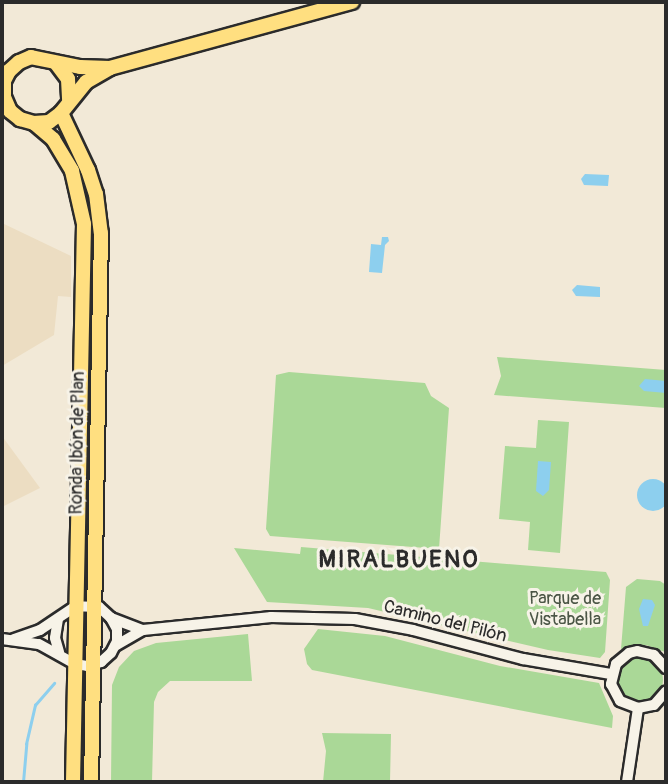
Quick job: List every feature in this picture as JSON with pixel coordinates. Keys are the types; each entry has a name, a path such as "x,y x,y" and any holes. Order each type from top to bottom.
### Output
{"main road":[{"path":"110,68 55,62 38,57 25,59 14,66 3,83 9,114 34,123 48,121 93,77 110,68 352,2"},
{"path":"55,62 68,79 65,107"},
{"name":"Ronda Ibón de Plan","path":"65,107 88,170 100,218 91,782"},
{"name":"Ronda Ibón de Plan","path":"34,123 52,139 72,171 85,223 73,782"}],"street":[{"path":"8,639 40,630 58,619 66,610 76,606 94,606"},
{"name":"Camino del Pilón","path":"94,606 111,618 143,630"},
{"name":"Camino del Pilón","path":"93,665 108,657 115,646 143,630 271,617 355,619 405,628 523,659 611,674"},
{"path":"111,618 117,629 115,646"},
{"path":"58,619 55,638 59,652"},
{"path":"8,639 33,642 59,652 75,664 93,665"},
{"path":"666,668 654,655 637,651 622,657 611,674 614,693 621,701 638,708 654,705 666,691"},
{"path":"627,782 638,708"}],"shaded area":[{"path":"2,223 71,256 71,297 58,296 54,335 2,366"},
{"path":"2,436 40,488 2,507"}],"green space":[{"path":"497,357 666,370 666,408 494,395 501,376"},
{"path":"289,372 425,383 431,396 449,408 439,549 270,536 266,529 276,375"},
{"path":"538,420 569,422 560,553 528,550 530,522 499,519 505,446 536,448"},
{"name":"Parque de Vistabella","path":"301,547 606,572 610,580 605,652 600,658 548,650 368,608 267,602 234,548 300,554"},
{"path":"637,579 660,581 666,585 665,652 646,645 621,649 626,587"},
{"name":"Parque de Vistabella","path":"318,629 385,636 500,666 599,683 613,716 612,728 312,670 307,664 304,649"},
{"path":"248,634 252,681 170,681 158,692 154,702 152,782 111,782 112,685 119,667 134,651 156,643"},
{"path":"640,657 656,664 663,680 656,696 640,703 624,696 617,680 624,664"},
{"path":"322,733 391,734 390,782 323,782 326,751"}],"water":[{"path":"585,174 609,175 608,186 584,185 581,179"},
{"path":"382,237 388,237 389,241 385,245 382,273 369,272 371,244 381,245"},
{"path":"577,285 600,287 600,297 576,296 572,290"},
{"path":"645,379 666,381 666,393 644,391 639,386"},
{"path":"538,461 551,462 549,490 543,496 536,491"},
{"path":"653,479 664,484 669,495 664,506 653,511 642,506 637,495 642,484"},
{"path":"643,599 652,600 655,605 648,626 643,626 639,609"}],"waterway":[{"path":"23,782 26,744 35,705 54,683"}],"district":[{"name":"MIRALBUENO","path":"399,560"}]}
